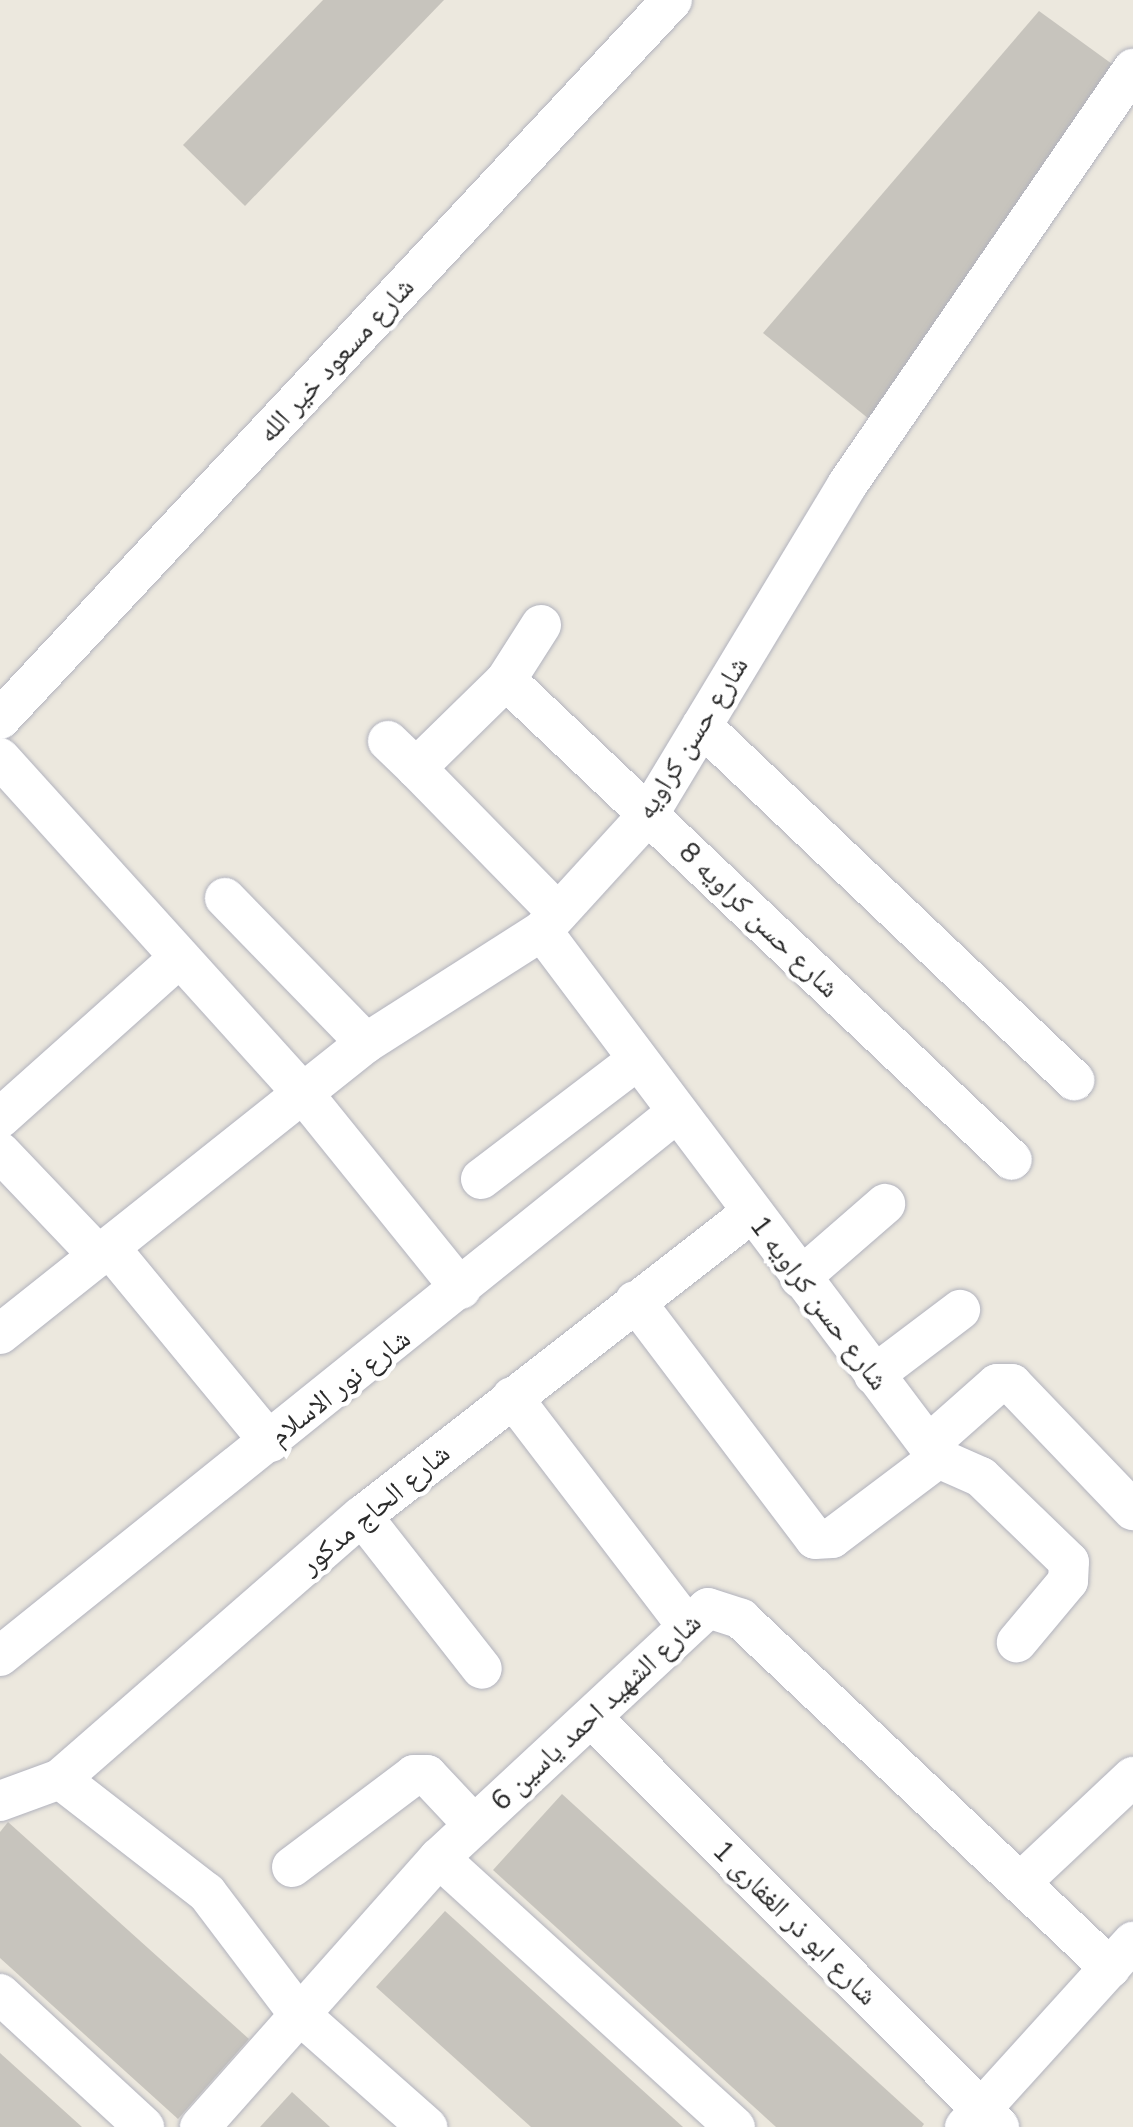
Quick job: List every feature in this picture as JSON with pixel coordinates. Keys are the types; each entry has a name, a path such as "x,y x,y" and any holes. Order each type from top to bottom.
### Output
{"street":[{"name":"شارع مسعود خير الله","path":"0,719 672,0"},
{"name":"شارع حسن كراويه","path":"5,1320 104,1252 366,1043 550,922 648,814 848,485 1133,69"},
{"path":"506,680 541,625"},
{"name":"شارع حسن كراويه 1","path":"506,680 402,755 550,922 676,1113 932,1452 982,1476 1069,1562 1068,1581 1018,1642"},
{"name":"شارع حسن كراويه 8","path":"506,680 1012,1160"},
{"path":"702,726 1074,1080"},
{"path":"0,758 302,1092 461,1289"},
{"path":"225,898 366,1043"},
{"path":"0,1118 180,957"},
{"path":"482,1178 638,1060"},
{"name":"شارع نور الاسلام","path":"0,1656 676,1113"},
{"path":"0,1152 104,1252 270,1442"},
{"path":"800,1278 885,1204"},
{"name":"شارع الحاج مدكور","path":"0,1801 60,1778 362,1516 750,1212"},
{"path":"635,1301 815,1539 832,1538 932,1452 997,1384 1012,1384 1133,1510"},
{"path":"874,1375 960,1310"},
{"path":"512,1398 684,1622"},
{"path":"362,1516 482,1669"},
{"name":"شارع الشهيد احمد ياسين 6","path":"200,2127 297,2012 439,1858 592,1718 684,1622 708,1608 741,1619 1020,1884 1122,1955"},
{"name":"شارع ابو ذر الغفارى 1","path":"592,1718 981,2122"},
{"path":"292,1867 414,1775 428,1775 474,1825"},
{"path":"1020,1884 1133,1777"},
{"path":"60,1778 207,1894 297,2012 427,2127"},
{"path":"439,1858 735,2127"},
{"path":"981,2122 1122,1955"},
{"path":"0,1994 144,2127"}],"building":[{"path":"323,0 444,0 245,206 183,145"},
{"path":"1039,11 1119,69 869,419 763,333"},
{"path":"562,1794 924,2124 922,2127 776,2127 493,1870"},
{"path":"8,1822 249,2039 178,2119 0,1958 0,1832"},
{"path":"445,1911 683,2127 531,2127 376,1987"},
{"path":"0,2053 82,2127 0,2127"},
{"path":"292,2092 330,2127 260,2127"}]}
